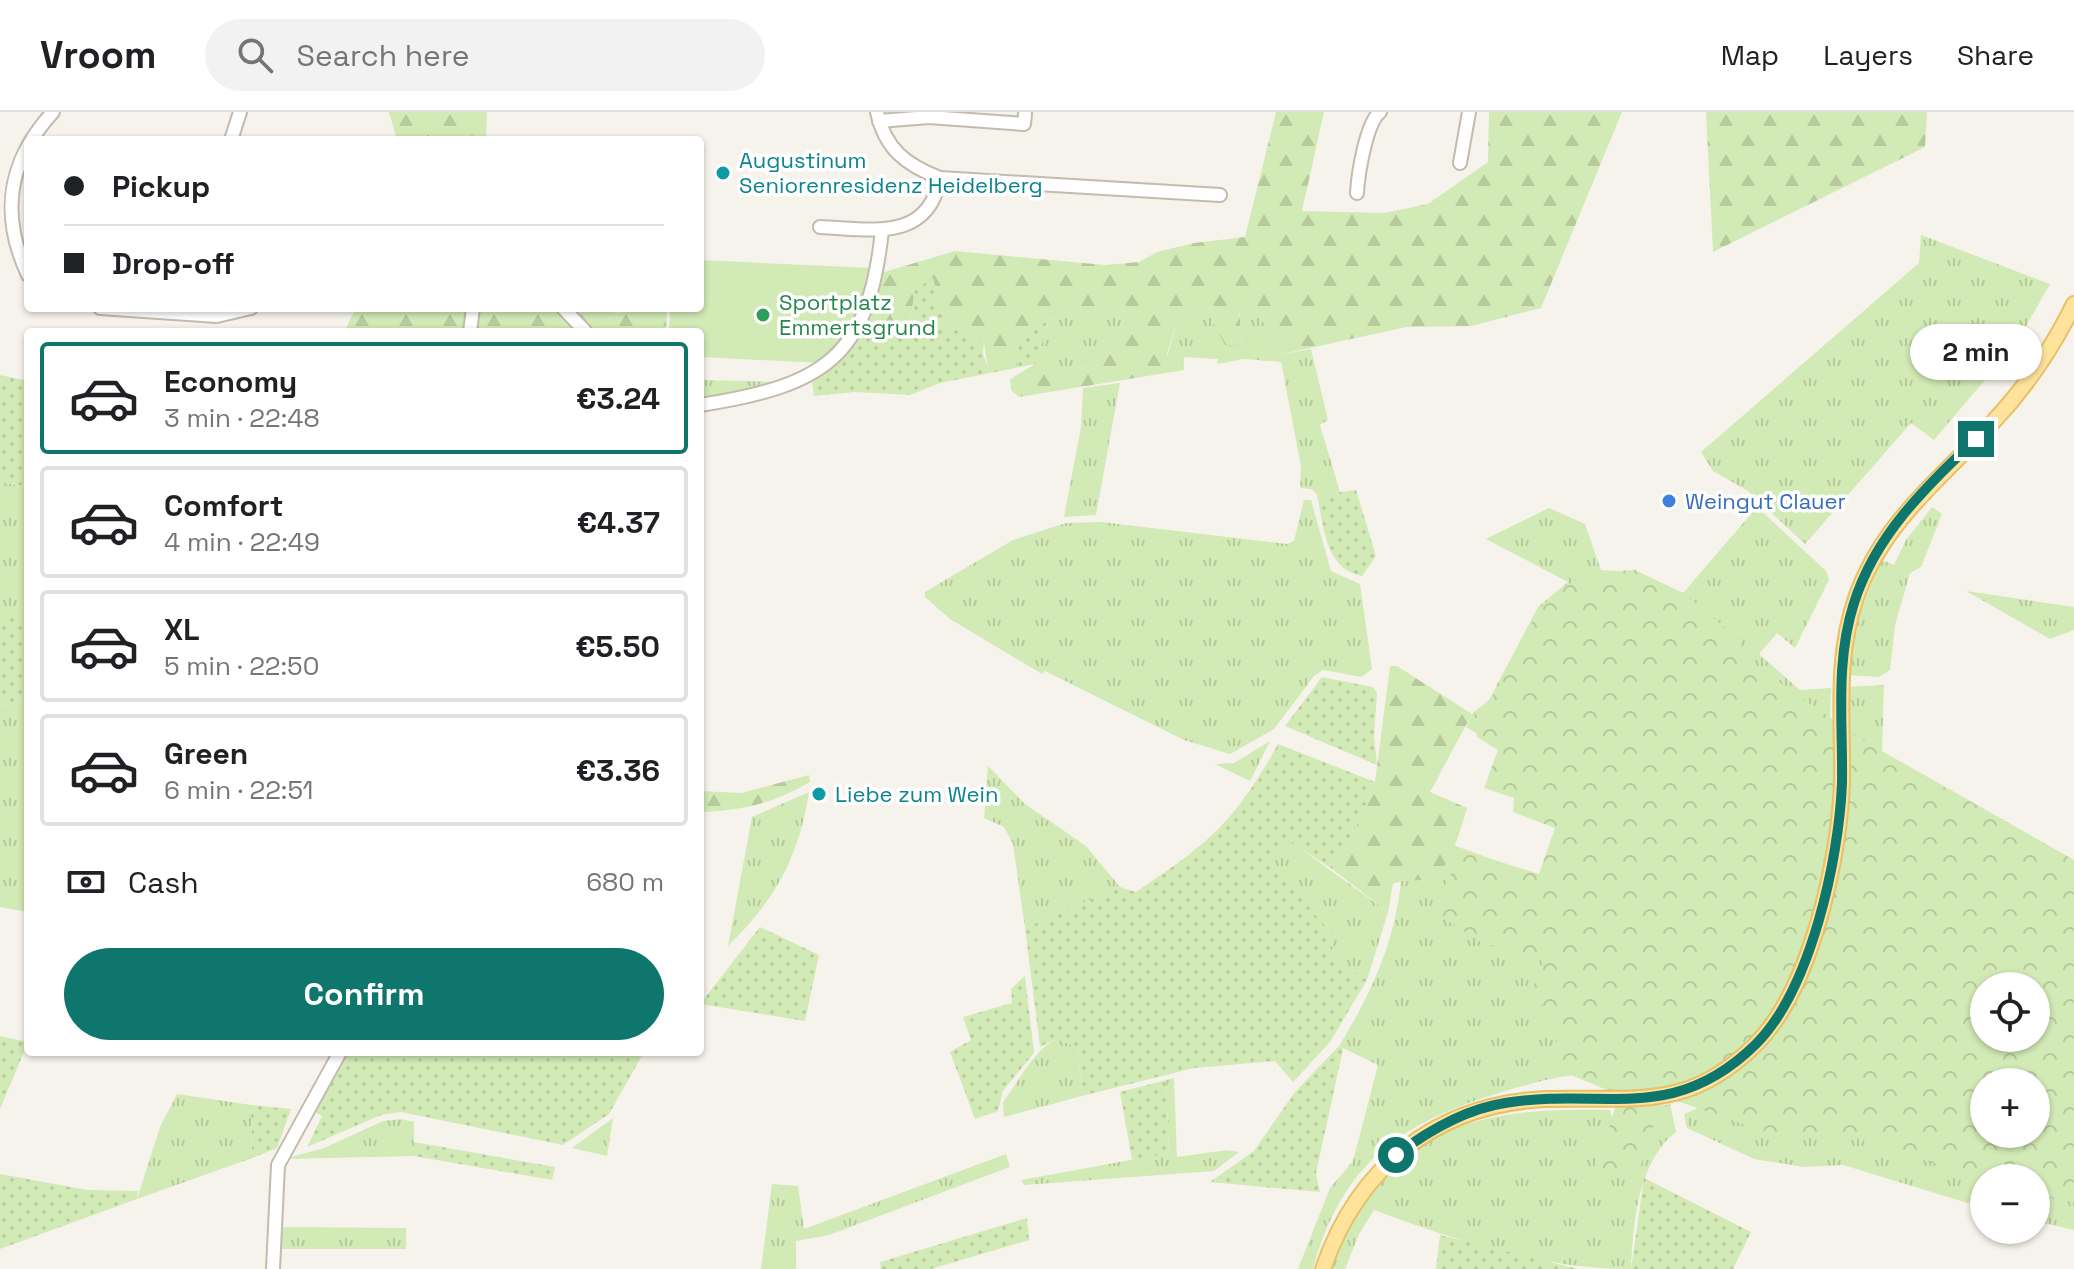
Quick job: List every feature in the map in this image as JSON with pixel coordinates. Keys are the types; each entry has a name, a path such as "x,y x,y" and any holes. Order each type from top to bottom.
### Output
{"main road":[{"path":"1323,1269 1336,1232 1367,1183 1396,1155 1438,1127 1504,1103 1548,1099 1636,1101 1677,1093 1726,1069 1756,1044 1775,1019 1810,944 1830,877 1840,806 1843,656 1854,603 1868,570 1902,514 2014,398 2054,342 2074,304"}],"street":[{"path":"34,136 53,112"},
{"path":"232,136 240,112"},
{"path":"1357,193 1359,164 1365,156 1373,119 1380,112"},
{"path":"1460,163 1469,112"},
{"path":"1025,114 1024,124 929,117 878,117 892,150 911,165 940,178 1220,195"},
{"path":"24,148 14,161 3,189 2,226 12,253 24,270"},
{"path":"14,161 24,162"},
{"path":"820,227 882,230 908,225 919,219 933,202 940,178"},
{"path":"704,404 756,395 791,382 843,349 856,333 869,302 882,230"},
{"path":"158,312 217,316 234,312"},
{"path":"567,312 582,328"},
{"path":"273,1269 278,1165 338,1056"}],"green space":[{"path":"389,112 487,112 486,136 396,136"},
{"path":"1276,112 1324,112 1302,211 1384,213 1428,204 1488,162 1489,112 1622,112 1541,308 1471,326 1406,327 1278,355 1255,303 1239,307 1242,346 1225,345 1214,324 1211,308 1195,305 1177,308 1177,322 1167,353 1168,356 1179,355 1178,371 1019,397 1011,390 1010,379 1089,366 1110,353 1126,312 1116,307 1050,318 1019,343 1018,365 988,370 984,343 945,325 933,279 915,290 908,336 863,334 881,273 955,251 1105,265 1139,262 1157,252 1194,243 1245,237"},
{"path":"1706,112 1927,112 1925,147 1713,252"},
{"path":"1921,235 2050,284 2017,342 1934,440 1911,423 1805,544 1748,491 1713,471 1701,452 1919,263"},
{"name":"Sportplatz Emmertsgrund","path":"704,260 870,268 854,322 821,363 704,357 704,328 669,328 670,312 704,312"},
{"path":"933,278 945,325 984,343 983,354 988,369 1017,365 1019,343 1050,318 1035,364 940,383 910,395 855,392 814,396 812,383 862,335 908,336 915,290"},
{"path":"1255,302 1278,355 1311,349 1328,420 1320,425 1340,492 1317,495 1312,489 1300,488 1301,466 1281,362 1244,359 1217,364 1218,359 1184,357 1184,370 1178,371 1179,355 1167,357 1177,322 1176,308 1195,305 1211,308 1214,324 1242,346 1239,307"},
{"path":"1116,307 1126,312 1110,353 1089,366 1010,379 1035,364 1050,318"},
{"path":"354,312 667,312 666,328 346,328"},
{"path":"0,375 24,380 24,486 0,482"},
{"path":"704,380 784,382 704,398"},
{"path":"1120,383 1096,515 1064,517 1081,427 1083,388"},
{"path":"0,482 24,486 24,614 0,614"},
{"path":"1356,490 1376,556 1362,576 1350,572 1333,556 1317,495"},
{"path":"1304,500 1311,500 1331,571 1360,584 1372,669 1362,677 1323,670 1314,676 1274,729 1230,754 1184,740 1045,671 1042,674 950,619 925,597 925,592 1013,540 1066,523 1101,522 1287,544 1294,541"},
{"path":"1757,507 1826,571 1829,580 1795,648 1777,633 1759,654 1800,690 1831,688 1828,776 1845,687 1884,685 1882,751 2074,860 2074,1230 2050,1224 2050,1164 1970,1164 1970,1204 1843,1165 1804,1167 1754,1159 1687,1128 1684,1114 1763,1080 1590,1073 1549,1079 1496,1094 1461,1106 1402,1135 1357,1176 1325,1233 1313,1269 1298,1269 1330,1188 1353,1161 1378,1065 1339,1046 1380,967 1393,925 1401,881 1435,874 1453,845 1540,877 1557,828 1502,748 1466,727 1472,714 1489,700 1538,607 1568,582 1486,539 1549,508 1585,524 1601,570 1634,572 1683,593"},
{"path":"1932,507 1942,514 1921,567 1910,573 1895,625 1890,670 1879,677 1847,675 1860,616 1882,560 1894,565 1906,540"},
{"path":"1635,570 1683,593 1741,641 1740,655 1871,746 2074,860 2074,1202 2050,1198 2050,1164 1970,1164 1970,1175 1850,1136 1783,1138 1663,1096 1637,1178 1596,1169 1619,1095 1547,1065 1566,1015 1528,1000 1544,959 1484,944 1432,911 1463,850 1539,874 1555,828 1513,812 1514,798 1484,788 1498,750 1477,737 1474,712 1494,694 1541,608 1553,595 1584,577"},
{"path":"1966,591 2074,607 2074,630 2050,639"},
{"path":"0,614 24,614 24,701 0,706"},
{"path":"1390,666 1397,666 1472,714 1430,792 1467,808 1453,850 1435,875 1393,884 1388,912 1332,869 1360,819 1375,782"},
{"path":"1322,677 1373,687 1377,693 1374,736 1377,765 1285,726"},
{"path":"24,701 24,911 0,907 0,706"},
{"path":"1270,741 1250,781 1215,764 1234,763"},
{"path":"1278,744 1375,782 1360,819 1332,869 1286,839 1268,861 1334,936 1331,958 1367,980 1330,1042 1293,1082 1275,1061 1194,1068 1082,1096 1078,1047 1056,1039 1040,1047 1025,928 1120,887 1136,892 1183,859 1233,812"},
{"path":"988,766 1025,804 1086,846 1120,887 1025,928 1013,844 1004,827 984,818"},
{"path":"809,775 810,782 770,800 743,808 704,812 704,791 741,793"},
{"path":"809,792 799,837 782,876 759,912 728,946 752,817"},
{"path":"1286,838 1388,912 1367,980 1331,958 1268,861"},
{"path":"760,927 819,955 805,1021 704,1005 704,999"},
{"path":"1025,976 1034,1053 1003,1091 998,1111 975,1119 950,1052 971,1040 963,1017 1012,1003 1011,989"},
{"path":"0,1036 24,1041 24,1052 0,1109"},
{"path":"1056,1039 1078,1047 1082,1096 1004,1117 1003,1102 1034,1058"},
{"path":"1339,1046 1343,1049 1316,1173 1320,1192 1210,1182 1254,1151 1295,1092"},
{"path":"344,1056 642,1056 609,1114 563,1145 401,1112 381,1115 307,1147 322,1116 315,1112"},
{"path":"1174,1078 1177,1157 1227,1150 1239,1152 1214,1171 1024,1185 1021,1180 1169,1153 1166,1080"},
{"path":"1166,1080 1169,1153 1132,1160 1120,1092"},
{"path":"177,1094 251,1105 252,1158 137,1199 160,1127"},
{"path":"1670,1104 1676,1132 1653,1159 1640,1194 1631,1269 1532,1259 1468,1242 1374,1210 1359,1234 1345,1269 1328,1269 1361,1201 1404,1157 1429,1140 1457,1127 1516,1113 1610,1110 1611,1116"},
{"path":"251,1105 291,1109 277,1148 252,1158"},
{"path":"613,1118 607,1156 572,1148"},
{"path":"401,1119 414,1122 414,1156 284,1159 324,1148 383,1121"},
{"path":"414,1142 555,1167 552,1180 414,1156"},
{"path":"1006,1154 1010,1167 829,1235 796,1241 796,1269 761,1269 772,1184 798,1186 804,1229"},
{"path":"0,1174 87,1190 138,1191 137,1199 0,1249"},
{"path":"1644,1178 1751,1232 1733,1269 1631,1269"},
{"path":"1027,1218 1029,1240 931,1269 881,1269 880,1262"},
{"path":"277,1227 406,1228 406,1249 276,1249"},
{"path":"1440,1235 1578,1269 1436,1269"}],"place":[{"name":"Augustinum Seniorenresidenz Heidelberg","path":"723,173"},
{"name":"Sportplatz Emmertsgrund","path":"763,315"},
{"name":"Weingut Clauer","path":"1669,501"},
{"name":"Liebe zum Wein","path":"819,794"}],"route":[{"path":"1396,1155 1438,1127 1482,1108 1504,1103 1548,1099 1636,1101 1677,1093 1726,1069 1767,1032 1801,967 1818,923 1830,877 1842,782 1841,673 1846,635 1861,583 1886,536 1902,514 1976,439"}]}
